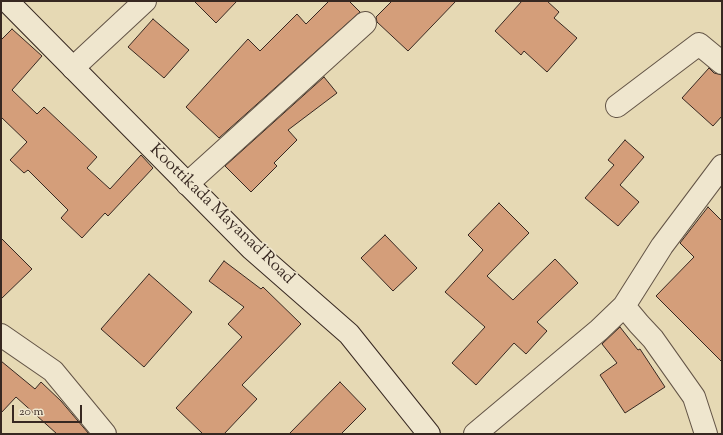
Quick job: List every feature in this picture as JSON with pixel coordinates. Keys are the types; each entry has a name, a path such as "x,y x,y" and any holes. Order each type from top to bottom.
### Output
{"street":[{"name":"Koottikada Mayanad Road","path":"7,1 252,249 349,334 429,434"},
{"path":"73,68 145,1"},
{"path":"187,184 365,23"},
{"path":"618,106 699,44 722,63"},
{"path":"475,434 600,330 624,306 662,246 722,166"},
{"path":"624,306 653,339 694,397 706,434"},
{"path":"1,335 53,371 105,434"}],"building":[{"path":"194,1 237,1 216,23"},
{"path":"329,1 349,1 360,12 219,138 186,107 248,39 260,51 297,14 306,24"},
{"path":"392,1 456,1 408,51 377,22 376,17"},
{"path":"522,1 547,1 559,12 554,18 577,38 547,72 524,51 521,55 495,31"},
{"path":"153,19 189,50 164,78 128,47"},
{"path":"12,29 42,56 12,90 37,114 44,107 97,157 87,168 110,189 141,155 153,168 108,216 105,213 82,238 61,218 68,210 28,170 24,173 10,160 27,142 1,117 1,40"},
{"path":"709,68 714,73 722,75 722,116 713,126 682,98"},
{"path":"324,77 337,93 288,130 297,140 274,163 277,166 251,192 225,166"},
{"path":"625,140 644,157 620,185 639,202 618,226 585,198 614,165 608,160"},
{"path":"499,203 529,233 487,276 513,300 555,259 578,283 537,322 547,331 526,354 514,343 476,385 452,363 485,327 445,292 483,250 468,235"},
{"path":"708,207 722,221 722,362 656,296 694,257 680,243"},
{"path":"385,235 417,268 393,291 361,258"},
{"path":"1,238 32,269 1,299"},
{"path":"224,261 261,289 263,287 301,324 242,385 257,399 224,434 203,434 176,408 242,337 228,324 244,307 209,281"},
{"path":"149,274 192,312 144,367 101,329"},
{"path":"620,327 638,350 640,349 665,387 625,413 600,375 617,363 602,344"},
{"path":"1,361 35,389 41,382 61,401 89,434 57,434 16,397 1,413"},
{"path":"340,382 366,409 341,434 289,434"}]}
